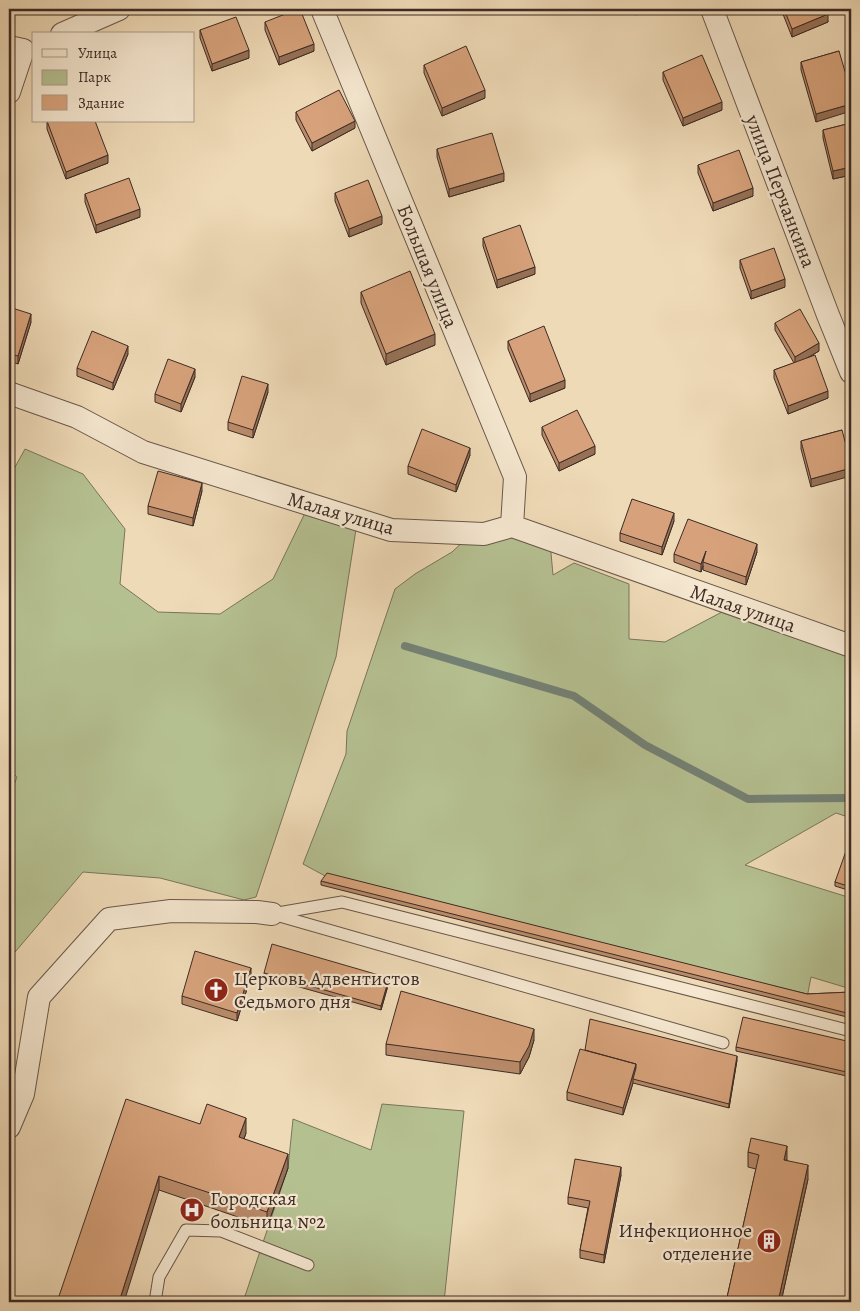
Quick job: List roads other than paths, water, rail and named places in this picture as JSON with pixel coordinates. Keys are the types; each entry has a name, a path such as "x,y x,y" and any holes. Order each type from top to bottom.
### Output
{"street":[{"path":"67,32 119,9"},
{"name":"Большая улица","path":"322,9 515,478 512,526"},
{"name":"улица Перчанкина","path":"712,9 824,306 851,372"},
{"path":"9,92 22,48"},
{"name":"Малая улица","path":"9,393 77,417 143,452 391,530 484,534 512,526 851,646"},
{"path":"9,1127 22,1094 39,997 109,918 171,911 272,914"}],"lane":[{"path":"272,914 342,902 851,1031"},
{"path":"272,914 723,1044"},
{"path":"155,1302 159,1277 186,1230 222,1231 308,1265"}],"waterway":[{"path":"405,646 574,696 645,745 748,799 851,798"}],"place":[{"name":"Церковь Адвентистов Седьмого дня","path":"216,990"},
{"name":"Городская больница №2","path":"192,1210"},
{"name":"Инфекционное отделение","path":"769,1241"}]}
